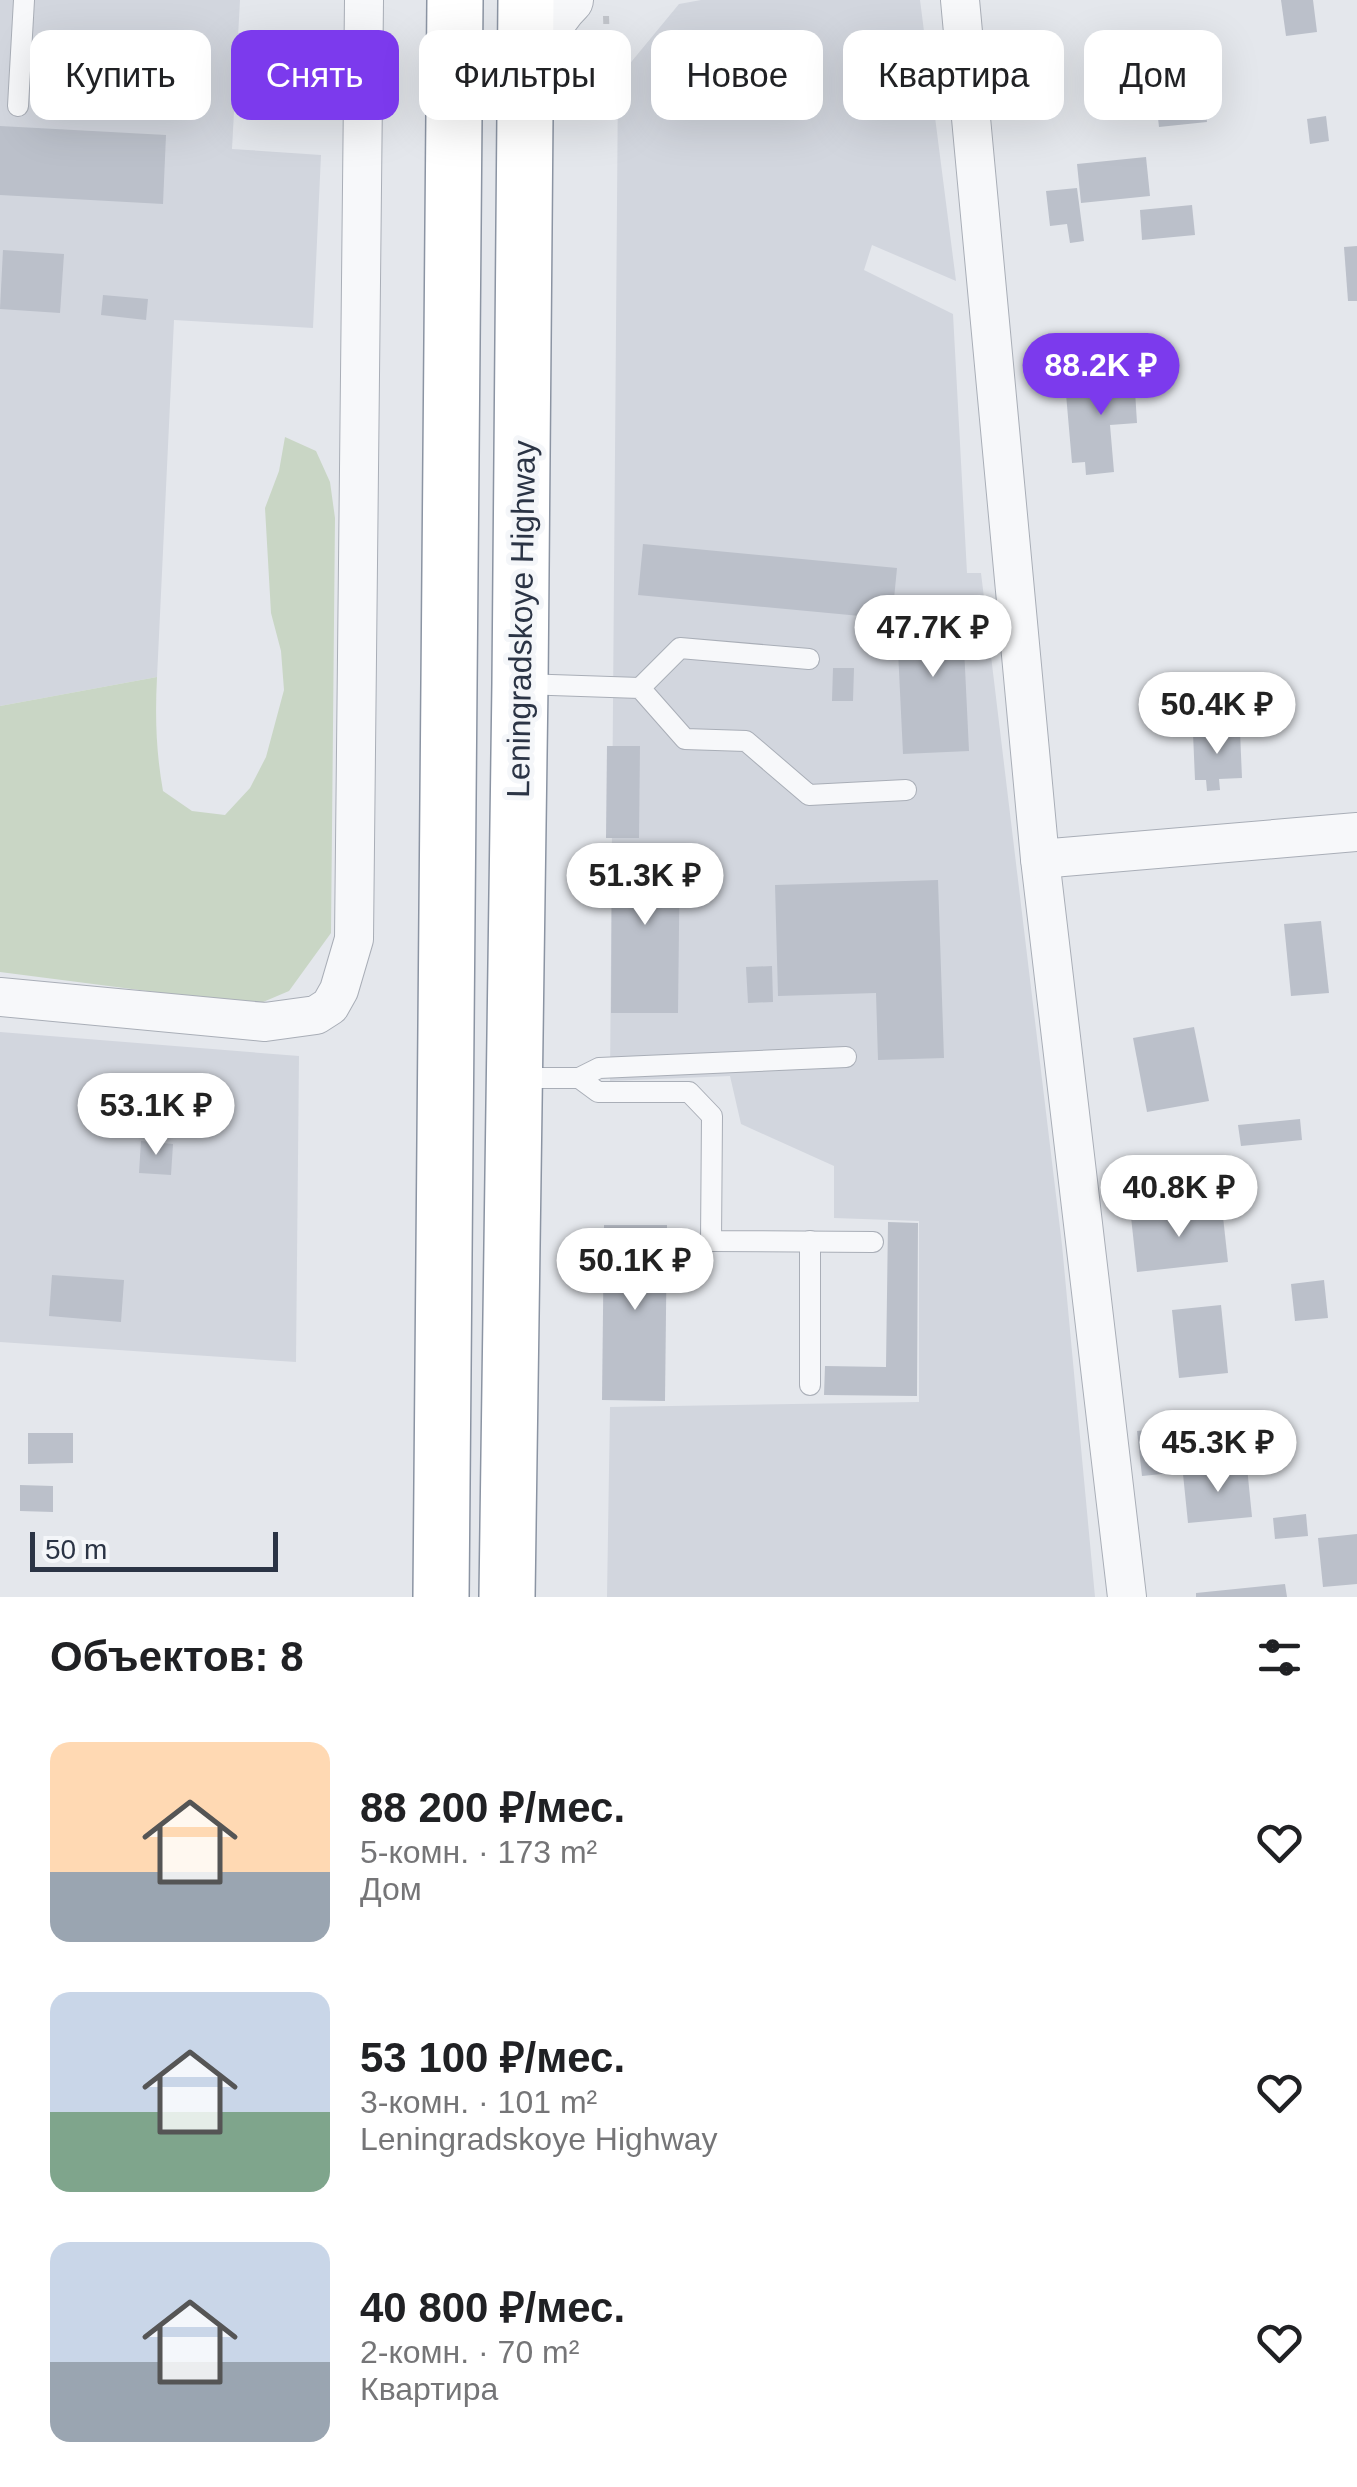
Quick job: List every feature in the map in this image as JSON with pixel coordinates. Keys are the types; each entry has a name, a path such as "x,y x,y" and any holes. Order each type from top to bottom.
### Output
{"highway":[{"path":"441,1597 456,0"},
{"name":"Leningradskoye Highway","path":"526,0 526,30"},
{"name":"Leningradskoye Highway","path":"507,1597 525,120"}],"street":[{"path":"0,998 265,1022 316,1015 330,1006 339,990 354,939 364,0"},
{"path":"546,30 569,0"},
{"path":"960,0 1040,860 1127,1597"},
{"path":"1040,860 1357,832"}],"lane":[{"path":"18,106 24,0"},
{"path":"520,684 640,688 680,648 809,659"},
{"path":"640,688 685,740 746,741 809,795 906,790"},
{"path":"516,1078 579,1078 598,1068 846,1057"},
{"path":"579,1078 598,1092 689,1092 712,1116 712,1241 873,1242"},
{"path":"810,1241 810,1385"}],"path":[{"path":"605,0 606,30"}],"shaded area":[{"path":"0,0 240,0 238,30 231,30 232,149 321,155 313,328 174,320 157,677 0,706"},
{"path":"701,0 920,0 924,30 843,30 843,120 935,120 956,281 872,245 864,270 953,314 967,573 981,573 1062,1245 1095,1597 607,1597 610,1407 919,1402 919,1221 834,1218 834,1166 741,1124 730,1076 610,1081 618,120 631,120 631,62 651,38 651,120 823,120 823,30 658,30 679,4"},
{"path":"0,1032 299,1056 296,1362 0,1342"}],"green space":[{"path":"285,437 316,451 330,482 335,518 331,933 289,991 256,1005 0,972 0,706 157,677 163,791 192,811 225,815 250,788 266,757 284,690 281,651 271,613 265,508 279,471"}],"building":[{"path":"1281,0 1313,0 1317,32 1286,36"},
{"path":"1326,116 1329,141 1310,144 1307,119"},
{"path":"1158,120 1207,120 1207,122 1159,127"},
{"path":"0,126 166,135 163,204 0,195"},
{"path":"1146,157 1150,196 1081,203 1077,164"},
{"path":"1077,188 1084,241 1070,243 1067,224 1050,226 1046,191"},
{"path":"1192,205 1195,235 1142,240 1140,210"},
{"path":"1357,246 1357,301 1348,301 1344,247"},
{"path":"3,250 64,254 60,313 0,309"},
{"path":"103,295 148,299 146,320 101,315"},
{"path":"1146,374 1147,390 1135,391 1137,423 1110,425 1114,472 1086,475 1085,462 1072,463 1066,394 1080,392 1079,381"},
{"path":"643,544 897,568 892,619 638,595"},
{"path":"962,606 969,751 903,754 896,609"},
{"path":"833,668 854,668 853,701 832,701"},
{"path":"1240,731 1242,778 1219,779 1220,790 1207,791 1206,780 1195,780 1193,733"},
{"path":"607,746 640,746 639,838 606,838"},
{"path":"612,843 680,843 678,1013 611,1013"},
{"path":"938,880 944,1058 878,1060 876,993 778,996 775,885"},
{"path":"1321,921 1329,993 1291,996 1284,924"},
{"path":"772,966 773,1002 748,1003 746,967"},
{"path":"1194,1027 1209,1101 1147,1112 1133,1038"},
{"path":"1300,1119 1302,1140 1241,1146 1238,1125"},
{"path":"141,1141 173,1144 171,1175 139,1173"},
{"path":"1222,1208 1228,1262 1137,1272 1131,1217"},
{"path":"888,1222 918,1223 917,1396 824,1395 825,1366 886,1367"},
{"path":"604,1225 667,1225 665,1401 602,1400"},
{"path":"52,1275 124,1280 121,1322 49,1316"},
{"path":"1324,1280 1328,1318 1295,1321 1291,1284"},
{"path":"1221,1305 1228,1373 1179,1378 1172,1310"},
{"path":"1187,1426 1192,1471 1142,1476 1137,1431"},
{"path":"28,1433 73,1433 73,1463 28,1464"},
{"path":"1247,1467 1252,1517 1188,1523 1183,1474"},
{"path":"20,1485 53,1486 53,1512 20,1511"},
{"path":"1306,1514 1308,1536 1275,1539 1273,1518"},
{"path":"1357,1534 1357,1584 1323,1587 1318,1538"},
{"path":"1285,1584 1287,1597 1196,1597 1196,1593"}]}
